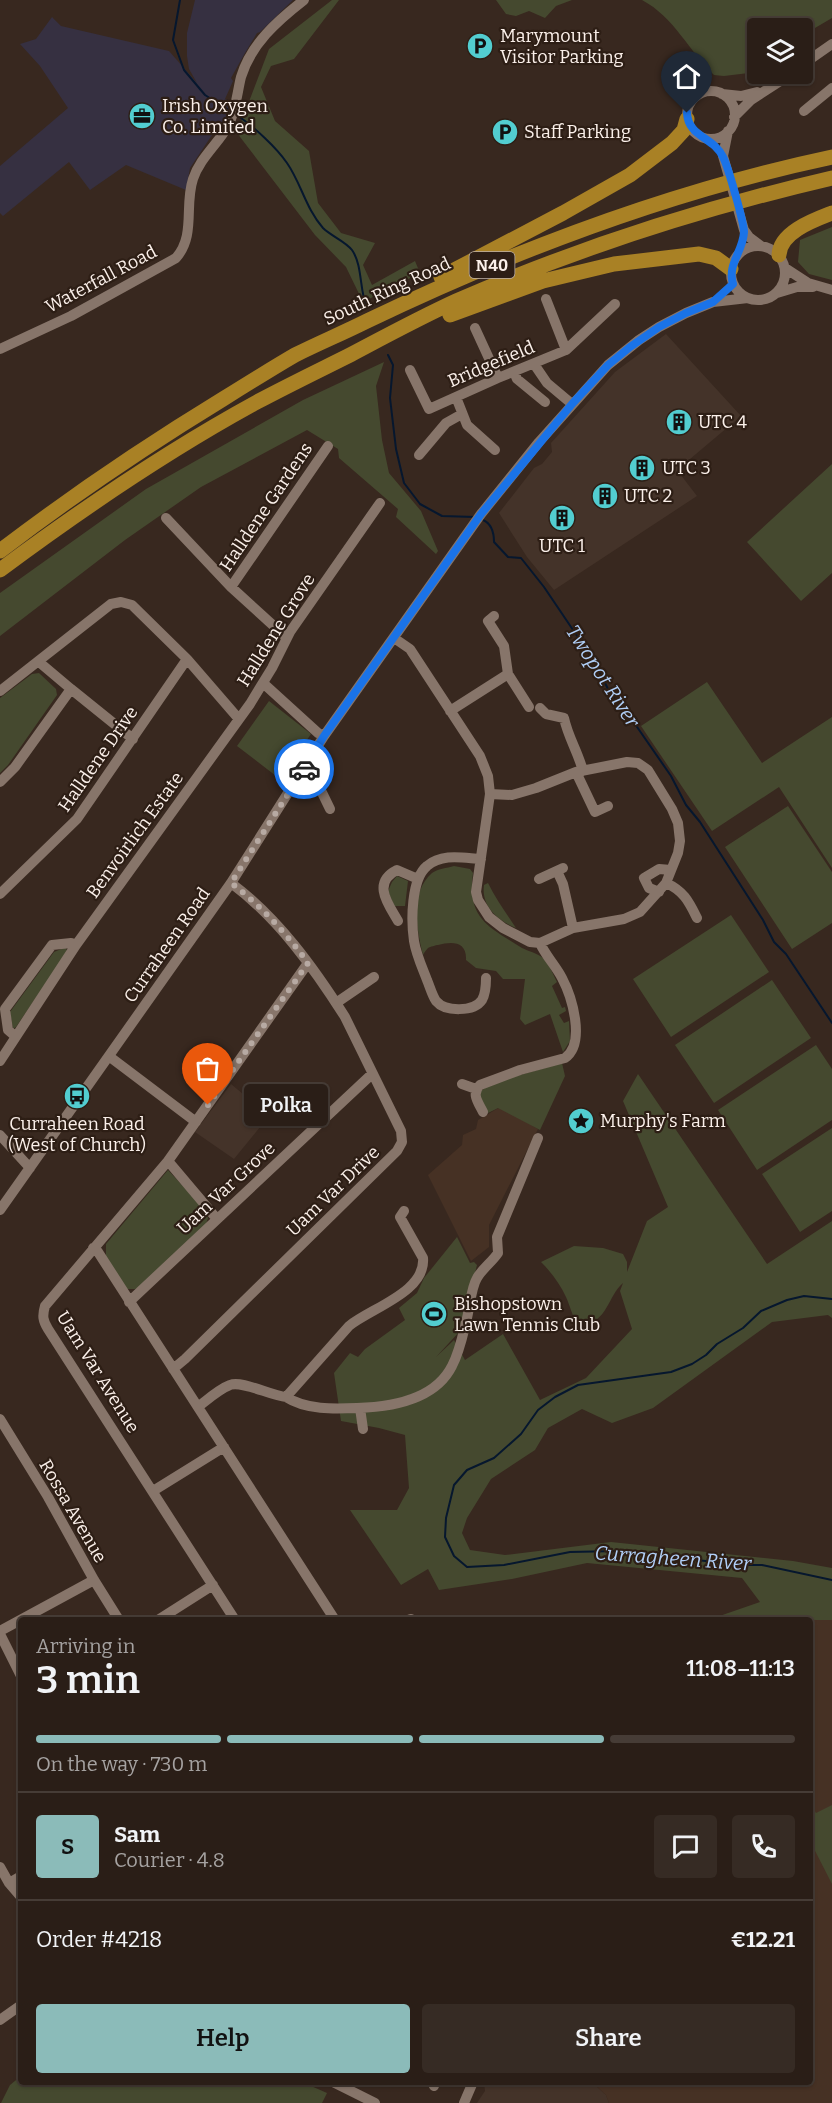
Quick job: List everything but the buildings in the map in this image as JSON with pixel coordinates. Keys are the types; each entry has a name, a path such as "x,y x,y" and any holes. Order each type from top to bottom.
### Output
{"highway":[{"path":"296,355 352,322 607,189 637,170 672,143 684,130 687,119"},
{"name":"South Ring Road","path":"0,551 106,473 296,355 450,283 578,232 721,184 832,157"},
{"name":"N40","path":"0,570 110,491 175,450 257,402 401,327 562,258 721,206 832,178"},
{"path":"782,261 781,244 791,234 832,213"},
{"path":"351,354 513,290 575,272 662,257 699,254 716,258 732,277"}],"street":[{"name":"Waterfall Road","path":"0,349 71,316 176,258 187,241 189,196 193,179 208,151 226,129 243,72 252,52 270,30 304,0"},
{"path":"813,57 832,44"},
{"path":"761,246 744,230 723,156 728,131 734,117 740,109 774,84"},
{"path":"804,111 832,88"},
{"path":"723,156 693,131 687,119 688,107 696,96 711,91 741,96 766,89"},
{"path":"722,94 732,103 734,117"},
{"path":"704,138 717,138 728,131"},
{"name":"Curraheen Road","path":"713,302 732,277 744,230"},
{"path":"738,255 752,246 774,250 800,279 816,287 832,290"},
{"path":"777,292 785,277 782,261"},
{"path":"732,277 737,290 747,298"},
{"name":"Curraheen Road","path":"0,1210 231,883 324,736 481,514 572,404 608,365 639,340 686,313 713,302 747,298 766,299 777,292 797,287 816,287"},
{"path":"546,298 566,350"},
{"name":"Bridgefield","path":"410,370 429,409 566,350 615,304"},
{"path":"475,328 498,378"},
{"path":"534,364 547,383 572,404"},
{"path":"514,372 517,379 545,402"},
{"path":"456,397 467,425 495,450"},
{"path":"419,455 446,423 462,414"},
{"name":"Halldene Gardens","path":"231,586 328,446"},
{"name":"Halldene Grove","path":"221,744 263,683 287,638 380,503"},
{"path":"166,518 231,586 287,638"},
{"path":"0,691 111,604 121,602 132,605 187,659 238,718"},
{"path":"494,616 488,621 504,646 508,674 529,707"},
{"path":"394,638 410,649 480,756 488,776 490,794 476,892 483,910 503,928 530,942 540,943 573,928 624,919 640,912 663,887 678,854 680,841 678,823 672,809 648,770 638,764 627,762 579,772 512,795 490,794"},
{"name":"Halldene Drive","path":"0,894 77,819 187,659"},
{"path":"39,662 133,739"},
{"path":"450,711 508,674"},
{"path":"263,683 318,734 324,736"},
{"path":"0,782 15,767 71,689"},
{"path":"540,708 546,714 564,718 566,731 576,752 579,772 596,812 608,806"},
{"name":"Benvoirlich Estate","path":"0,1061 76,945 221,744"},
{"path":"304,769 314,776 330,809"},
{"path":"481,859 453,857 438,859 426,867 418,879 414,896 414,940 421,965 436,1001 440,1005 452,1010 477,1005 483,998 486,978"},
{"path":"539,879 560,869 573,928"},
{"path":"670,870 659,869 644,878 649,888 663,887 686,895 697,918"},
{"path":"398,921 384,897 383,891 387,880 397,870 418,879"},
{"name":"Uam Var Drive","path":"173,1369 397,1151 402,1142 401,1131 336,1003 290,938 231,883"},
{"path":"15,1036 8,1030 5,1009 52,945 71,943 76,945"},
{"path":"483,1112 475,1098 476,1089 480,1085 499,1077 565,1058 573,1048 575,1028 570,997 562,978 540,943"},
{"name":"Uam Var Avenue","path":"233,1617 44,1322 42,1314 45,1306 168,1161 308,963"},
{"path":"336,1003 374,977"},
{"path":"110,1057 196,1122"},
{"name":"Uam Var Grove","path":"129,1302 372,1074"},
{"path":"462,1084 476,1089"},
{"path":"0,1135 30,1168"},
{"path":"198,1407 230,1385 239,1384 275,1396 286,1397 295,1403 325,1408 360,1408 394,1403 426,1394 438,1385 452,1367 477,1278 498,1253 497,1237 538,1138"},
{"path":"168,1161 217,1219"},
{"path":"286,1397 349,1326 409,1289 416,1281 424,1264 423,1258 400,1217 404,1211"},
{"path":"93,1248 98,1252 333,1617"},
{"path":"360,1408 363,1429"},
{"name":"Rossa Avenue","path":"0,1419 117,1617"},
{"path":"153,1491 224,1447"},
{"path":"28,1617 94,1580"},
{"path":"163,1617 213,1585"},
{"path":"18,1623 0,1633 18,1670"},
{"path":"0,1867 18,1893"},
{"path":"9,1882 18,1878"},
{"path":"0,2020 18,2007"},
{"path":"339,2085 375,2103"},
{"path":"464,2103 472,2085"}],"shaded area":[{"name":"Irish Oxygen Co. Limited","path":"195,0 293,0 257,33 245,53 231,78 233,81 225,99 230,101 224,125 212,135 190,168 186,190 126,165 90,190 69,162 3,216 0,213 0,166 68,108 40,66 20,44 36,39 52,17 61,26 169,51 197,83 189,69 187,56 187,33"},
{"path":"666,334 741,416 677,470 697,496 554,590 527,557 499,513 534,468 542,464 552,452 551,443 615,372"},
{"path":"231,1084 269,1116 234,1159 195,1132"},
{"path":"500,1107 538,1129 489,1225 489,1247 471,1261 428,1175 462,1145 463,1135 476,1129 478,1120"},
{"path":"832,1608 832,2103 609,2103 606,2095 595,2085 813,2085 813,1617 751,1617"},
{"path":"484,2085 595,2085 606,2095 609,2103 477,2103 485,2091"}],"green space":[{"path":"332,0 339,0 294,59 271,66 261,87 275,121 309,151 318,203 341,233 375,243 363,265 372,285 415,261 420,273 363,302 346,267 315,235 237,133 269,49"},
{"path":"496,0 572,0 556,6 545,18 529,11 516,16 506,14"},
{"path":"642,0 832,0 832,18 813,29 813,18 747,18 747,73 724,76 714,75 672,25"},
{"path":"832,227 832,280 809,274 798,262 800,240"},
{"path":"384,362 376,386 382,440 389,473 421,511 438,551 436,554 396,517 398,509 339,458 338,449 307,430 201,487 125,540 0,636 0,593 146,489 303,400"},
{"path":"832,464 832,573 801,601 747,542"},
{"path":"39,673 56,689 57,695 0,773 0,698 32,674"},
{"path":"707,682 762,763 832,717 832,868 779,787 712,831 641,726"},
{"path":"269,701 311,734 280,779 237,746"},
{"path":"788,806 832,872 832,923 792,949 725,847"},
{"path":"454,866 470,869 473,873 473,901 482,919 522,948 541,956 549,966 557,982 552,986 562,1008 565,1007 566,1011 559,1015 564,1023 569,1021 570,1041 563,1052 550,1014 525,1025 520,1019 525,979 503,979 496,971 476,968 466,960 464,949 458,944 433,946 428,948 423,955 417,923 417,901 420,891 432,873"},
{"path":"397,876 408,881 405,906 394,906 388,891"},
{"path":"488,883 516,928 503,921 488,906 484,885"},
{"path":"731,915 769,972 671,1037 633,979"},
{"path":"66,947 67,952 13,1029 10,1012 54,952"},
{"path":"772,980 811,1038 714,1103 675,1045"},
{"path":"816,1045 832,1069 832,1120 757,1170 718,1110"},
{"path":"562,1063 565,1076 540,1130 498,1108 488,1113 478,1093 492,1083"},
{"path":"638,1074 767,1264 832,1221 832,1318 828,1315 772,1322 653,1408 612,1423 582,1409 548,1428 535,1450 491,1479 467,1518 462,1533 470,1550 505,1555 611,1542 793,1561 832,1568 832,1620 813,1620 813,1617 717,1617 760,1602 742,1578 587,1563 512,1579 439,1590 428,1569 401,1585 350,1510 397,1510 409,1488 405,1435 341,1421 334,1373 350,1353 358,1357 365,1349 405,1320 399,1308 417,1293 424,1278 457,1237 470,1263 474,1262 477,1265 461,1330 436,1357 454,1340 465,1360 503,1334 540,1400 586,1378 632,1329 620,1291 623,1283 601,1316 595,1321 577,1323 561,1287 541,1262 574,1246 603,1248 623,1254 627,1262 627,1272 647,1221 668,1207 623,1101"},
{"path":"832,1128 832,1211 800,1232 762,1174"},
{"path":"168,1170 206,1211 208,1218 206,1224 140,1287 126,1289 106,1256 106,1244"},
{"path":"832,1805 832,1884 813,1847 813,1808 816,1813"},
{"path":"18,2078 18,2085 309,2085 327,2093 322,2103 1,2103 10,2085"}],"waterway":[{"path":"180,0 173,40 184,70 205,95 230,111"},
{"path":"237,115 282,157 292,171 317,221 352,250 358,263 367,308"},
{"name":"Twopot River","path":"388,355 393,365 390,398 396,449 404,483 420,504 442,516 475,517"},
{"name":"Twopot River","path":"483,520 492,529 494,542 508,557 521,558 544,587 594,661 610,693 626,711 671,776 686,805 700,822 763,920 774,942 786,954 832,1023"},
{"name":"Curragheen River","path":"832,1299 804,1296 787,1300 761,1311 743,1328 717,1344 706,1355 692,1364 671,1372 578,1385 555,1397 538,1410 521,1434 494,1458 467,1470 454,1485 446,1518 445,1537 454,1556 467,1567 504,1565 570,1552 617,1551 741,1565 762,1565 832,1580"}],"way so far":[{"path":"208,1105 308,963 290,938 231,883 304,769"}],"place":[{"name":"Marymount Visitor Parking","path":"480,46"},
{"name":"Irish Oxygen Co. Limited","path":"142,116"},
{"name":"Staff Parking","path":"505,132"},
{"name":"UTC 4","path":"679,422"},
{"name":"UTC 3","path":"642,468"},
{"name":"UTC 2","path":"605,496"},
{"name":"UTC 1","path":"562,518"},
{"name":"Curraheen Road (West of Church)","path":"77,1096"},
{"name":"Polka","path":"208,1105"},
{"name":"Murphy's Farm","path":"581,1121"},
{"name":"Bishopstown Lawn Tennis Club","path":"434,1314"}],"route":[{"path":"304,769 324,736 481,514 572,404 608,365 630,347 659,327 713,302 733,284 731,269 741,250 744,230 723,156 711,142 693,131 689,125 687,113"}]}
